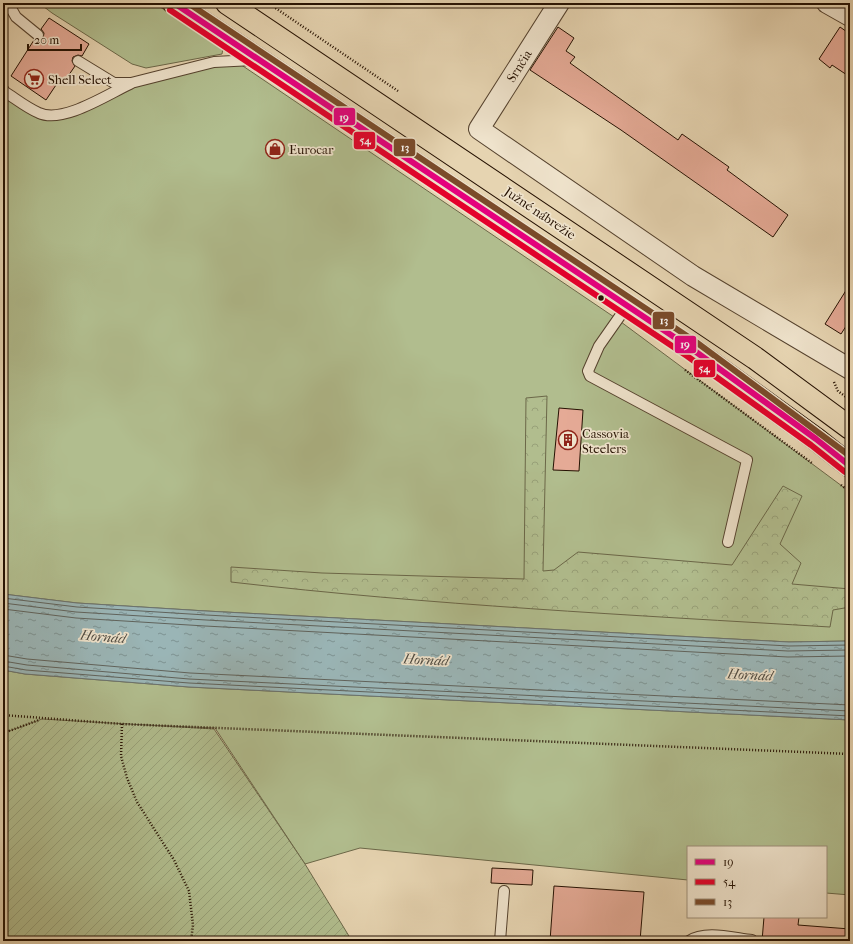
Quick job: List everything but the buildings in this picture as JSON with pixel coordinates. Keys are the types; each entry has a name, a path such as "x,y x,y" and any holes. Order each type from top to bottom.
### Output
{"highway":[{"path":"174,3 692,349 816,438 850,466"},
{"name":"Južné nábrežie","path":"226,3 754,358 850,428"}],"street":[{"name":"Srnčia","path":"559,3 479,129 693,276 850,369"},
{"path":"827,3 850,16"}],"lane":[{"path":"3,12 8,3"},
{"path":"8,3 16,17 38,35"},
{"path":"3,89 5,92 40,114 51,116 68,114 131,83 214,62 259,60"},
{"path":"78,61 114,83 131,83"},
{"path":"627,306 598,346 588,371 590,376 747,460 728,542"},
{"path":"500,941 504,891"},
{"path":"689,941 693,938 704,935 752,940"}],"path":[{"path":"268,3 398,91"},
{"path":"3,715 122,724 850,754"},
{"path":"3,731 9,731 42,719"},
{"path":"122,724 121,756 127,778 137,802 174,860 189,891 193,924 191,941"}],"green space":[{"path":"39,3 154,3 223,48 222,54 146,68 132,64 52,13"},
{"path":"234,60 617,319 850,492 850,641 789,642 206,611 77,603 3,594 3,89 51,116 131,83"},
{"path":"547,396 543,571 554,570 578,552 732,565 783,486 802,496 780,544 801,563 792,584 850,589 850,607 833,610 830,627 605,614 455,603 231,582 231,567 322,573 524,579 526,398"},
{"path":"3,670 25,674 189,687 850,720 850,895 827,893 827,846 687,846 687,880 360,848 305,864 215,728 122,724 3,731"},
{"path":"42,719 214,729 305,864 352,941 3,941 3,731 9,731"}],"water":[{"name":"Hornád","path":"3,594 77,603 206,611 789,642 850,641 850,720 189,687 25,674 3,670"}],"transit line":[{"name":"19","path":"174,3 692,349 816,439 850,466"},
{"name":"13","path":"188,3 696,342 850,456"},
{"name":"54","path":"170,10 687,356 811,445 845,472"}],"place":[{"name":"Shell Select","path":"34,79"},
{"name":"Eurocar","path":"275,149"},
{"name":"Cassovia Steelers","path":"568,440"}]}
